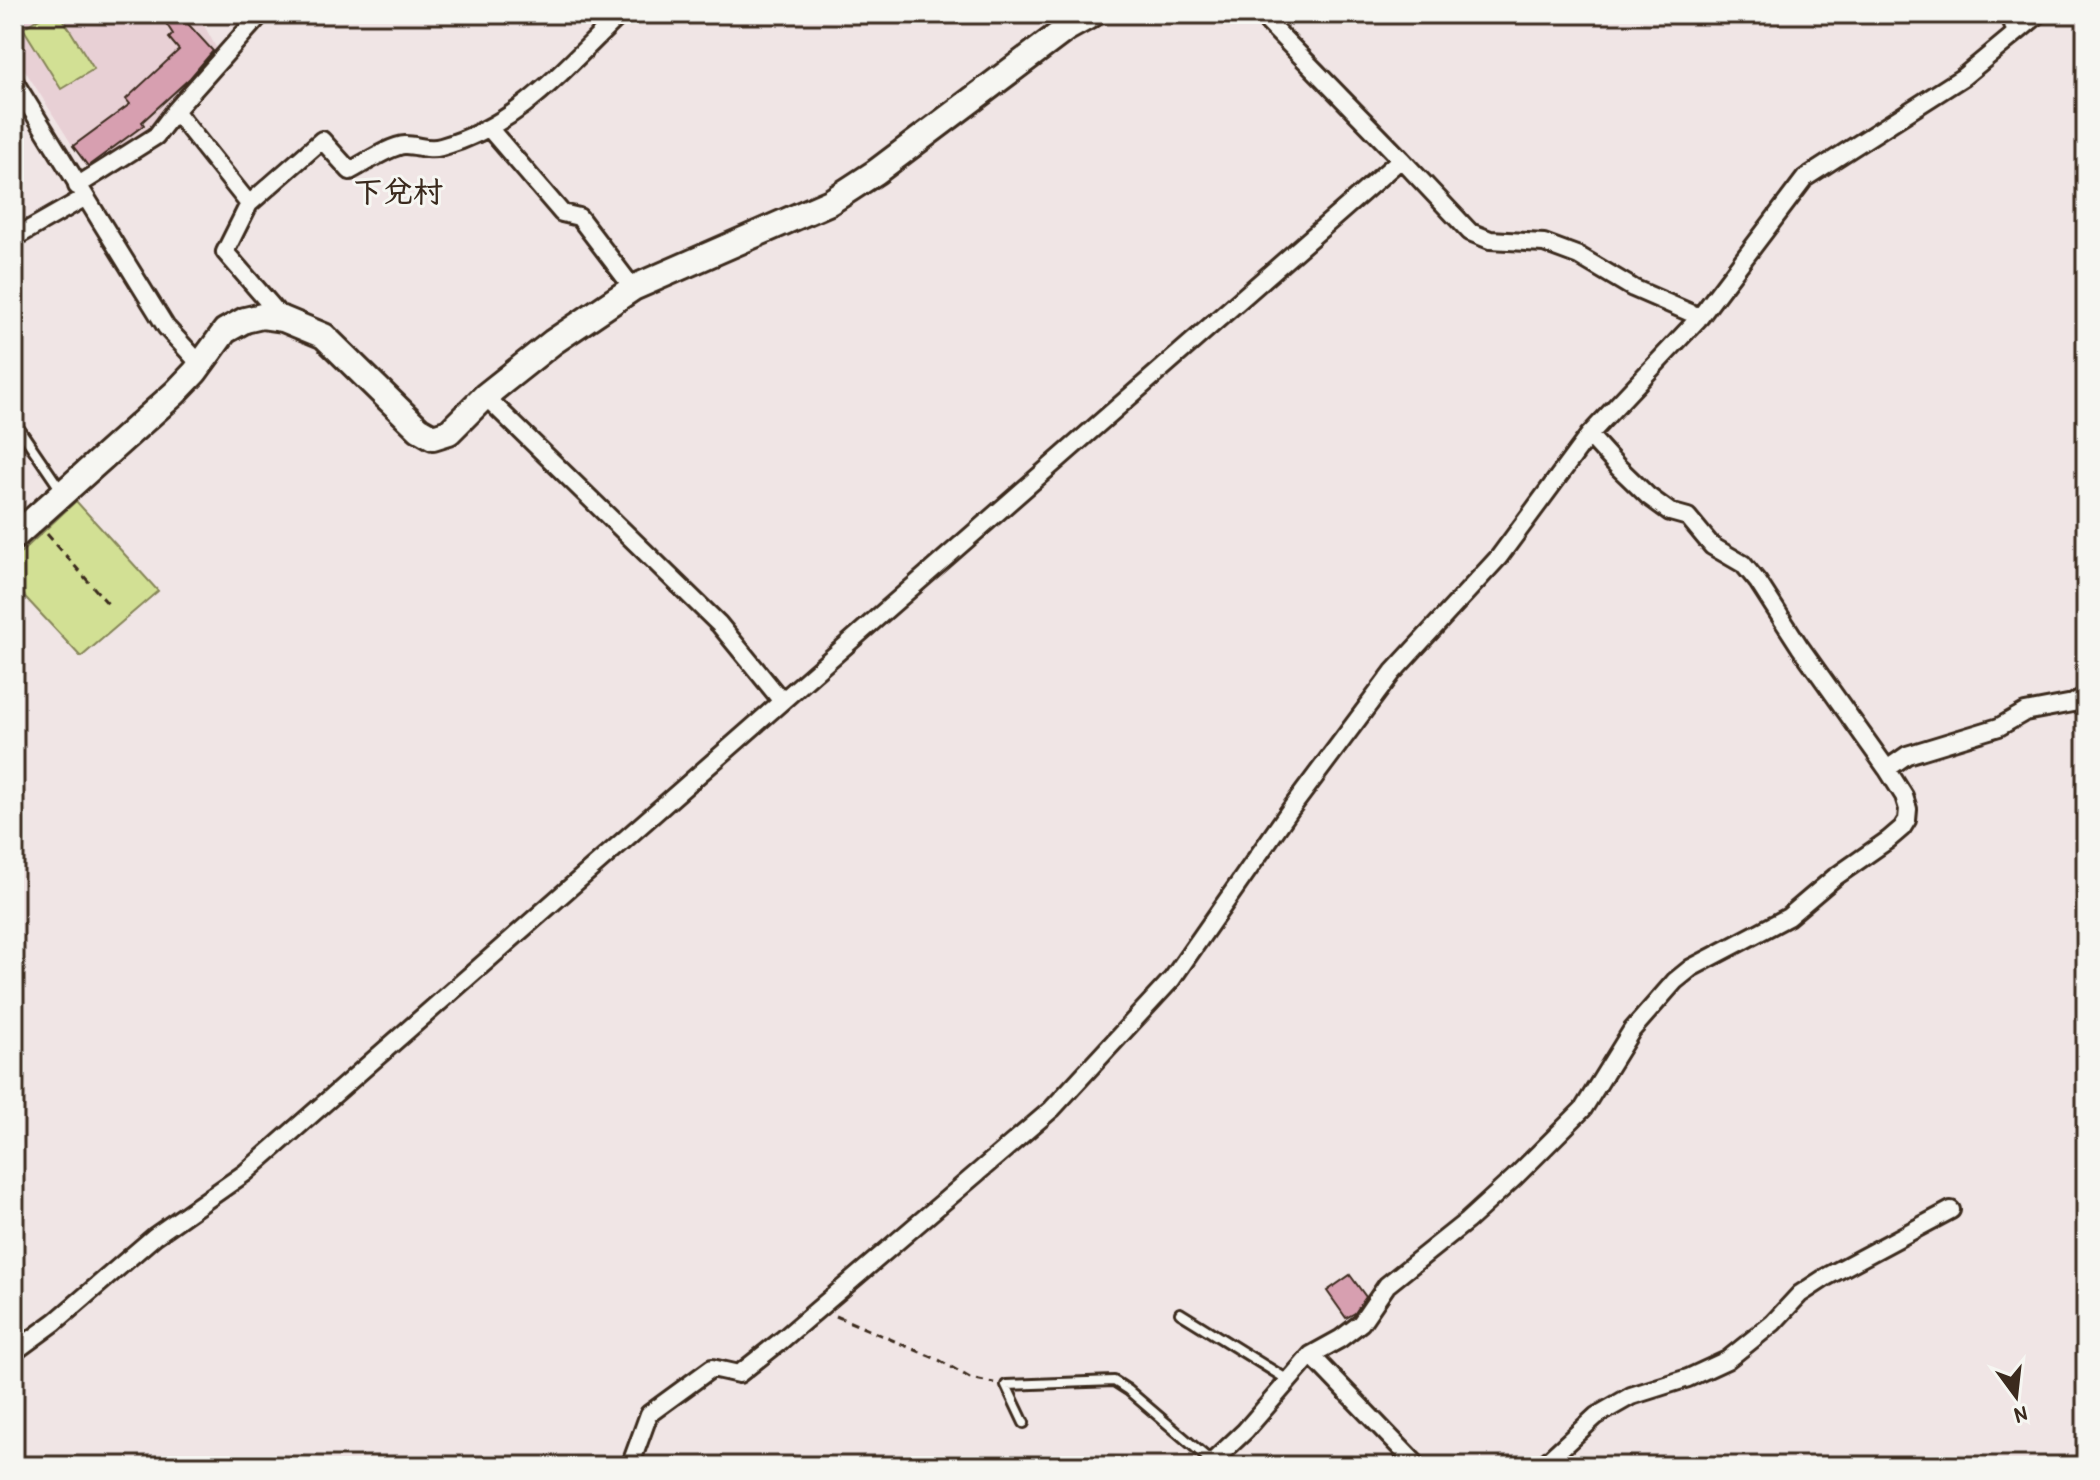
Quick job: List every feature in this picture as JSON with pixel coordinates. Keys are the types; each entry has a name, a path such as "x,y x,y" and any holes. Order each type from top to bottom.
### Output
{"street":[{"path":"14,238 156,136 261,14"},
{"path":"283,319 225,252 249,204 322,140 350,171 402,144 426,149 440,147 489,128 541,93 621,14"},
{"path":"14,537 175,393 225,331 245,320 262,316 283,319 324,336 419,429 433,437 449,432 485,396 553,342 633,288 830,202 914,144 1066,29 1093,14"},
{"path":"1260,14 1470,232 1490,240 1544,243 1579,256 1633,288 1700,317"},
{"path":"630,1466 649,1414 712,1368 739,1374 1052,1109 1172,979 1290,810 1393,672 1499,557 1589,435 1700,317 1805,178 1963,77 2039,14"},
{"path":"14,81 166,327 200,364"},
{"path":"175,111 249,204"},
{"path":"489,128 562,213 579,217 633,288"},
{"path":"14,1352 55,1322 155,1236 245,1173 1401,159"},
{"path":"485,396 719,624 781,700"},
{"path":"1210,1464 1245,1431 1311,1355 1361,1323 1387,1285 1479,1210 1583,1109 1632,1030 1675,981 1691,968 1788,917 1835,877 1902,828 1907,820 1904,796 1758,582 1743,564 1712,546 1688,517 1670,512 1648,496 1589,435"},
{"path":"1887,769 1907,755 1999,727 2025,712 2073,703 2086,695"},
{"path":"1542,1466 1596,1416 1631,1396 1688,1378 1727,1360 1773,1323 1800,1294 1951,1210"},
{"path":"1311,1355 1418,1466"}],"lane":[{"path":"2006,14 2012,35"},
{"path":"14,421 63,493"},
{"path":"1180,1313 1288,1380"},
{"path":"1024,1423 1006,1385 1114,1381 1210,1464"}],"path":[{"path":"34,518 108,604"},
{"path":"819,1308 939,1360 970,1378 1006,1385"}],"shaded area":[{"path":"14,14 198,14 219,53 163,119 88,170 14,53"}],"green space":[{"path":"46,14 60,14 94,69 61,89 23,28"},
{"path":"76,501 158,591 81,657 14,585 14,559"}],"building":[{"path":"160,14 179,14 213,51 190,78 142,122 144,125 88,166 73,146 130,104 126,99 179,50 169,38 173,34"},
{"path":"1350,1275 1366,1297 1355,1313 1346,1318 1327,1291"}],"district":[{"name":"下兑村","path":"398,192"}]}
